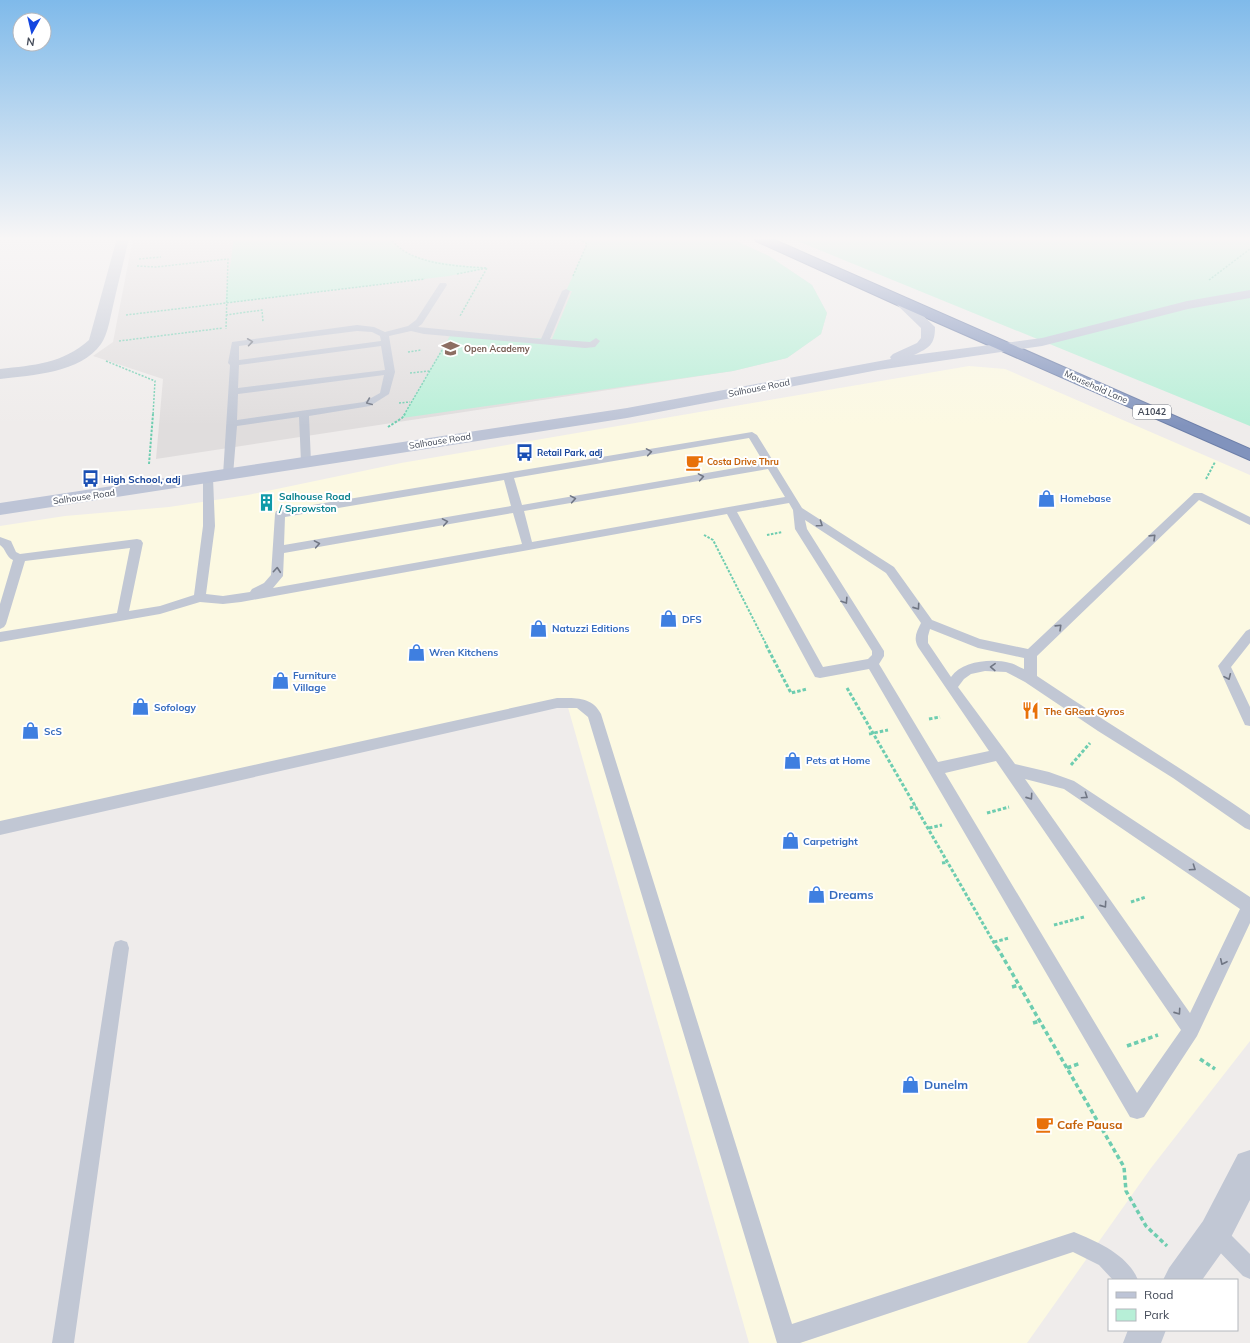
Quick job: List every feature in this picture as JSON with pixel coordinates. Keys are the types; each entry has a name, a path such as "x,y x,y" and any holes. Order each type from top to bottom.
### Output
{"highway":[{"name":"A1042","path":"897,301 1008,347"},
{"name":"Mousehold Lane","path":"1008,347 1250,455"}],"street":[{"path":"0,374 48,367 68,360 84,352 95,342 107,301"},
{"name":"Salhouse Road","path":"0,509 627,413 878,365 1063,338 1186,305 1211,301"},
{"name":"Salhouse Road","path":"878,365 922,346 928,339 928,328 900,302"},
{"path":"1185,1275 1215,1233 1250,1166"},
{"path":"1140,1343 1147,1331"}],"lane":[{"path":"234,364 384,339 411,328 419,322 433,301"},
{"path":"544,342 562,301"},
{"path":"228,474 232,424 235,344 357,328 374,330 384,339 390,372 384,394 367,404 232,424"},
{"path":"411,328 424,331 585,345 592,345 596,341"},
{"path":"232,392 390,372"},
{"path":"304,414 306,462"},
{"path":"242,598 273,582 277,576 280,514 752,435 798,510 801,529 878,651 878,656 872,663 820,672 730,510"},
{"path":"278,550 771,465"},
{"path":"508,476 528,546"},
{"path":"200,598 209,526 208,478"},
{"path":"1030,678 1031,654 1198,495 1250,521"},
{"path":"0,637 160,610 200,598 223,600 242,598 792,499"},
{"path":"798,510 890,570 928,623 952,635 1004,650 1031,654"},
{"path":"0,542 7,544 10,553 15,558 137,543 122,616"},
{"path":"0,624 5,588 20,558"},
{"path":"928,623 922,631 920,637 922,644 1191,1030"},
{"path":"1250,634 1224,666 1250,721"},
{"path":"872,663 1137,1110 1191,1030 1250,906 1069,786 1049,778 1010,769"},
{"path":"951,687 959,675 968,670 985,666 1008,667 1030,678 1248,819"},
{"path":"0,828 557,703 580,703 594,714 785,1337 1074,1242 1106,1258 1127,1279"},
{"path":"935,769 999,754"},
{"path":"63,1343 122,948"},
{"path":"1215,1233 1250,1269"}],"path":[{"path":"103,317 245,301"},
{"path":"225,303 225,338 235,344"},
{"path":"95,342 133,340 226,328"},
{"path":"436,348 443,348"},
{"path":"386,354 422,350"},
{"path":"84,352 156,381 148,487"},
{"path":"1198,495 1225,445"},
{"path":"746,538 801,529"},
{"path":"699,536 706,534 713,540 791,693 813,688"},
{"path":"844,681 1124,1167 1126,1191 1146,1226 1185,1275"},
{"path":"910,808 916,806"},
{"path":"942,863 948,862"},
{"path":"994,942 1108,910 1146,897"},
{"path":"1012,987 1019,985"},
{"path":"1033,1023 1040,1021"},
{"path":"1067,1068 1165,1033 1215,1069"}],"shaded area":[{"name":"Open Academy","path":"121,301 820,301 827,313 821,334 787,358 733,371 156,459 163,379 93,356 113,342"},
{"path":"969,366 1005,369 1250,475 1250,1041 1151,1168 1027,1343 749,1343 567,704 0,833 0,526 65,516 169,507 248,495 401,463"}],"green space":[{"path":"225,301 244,301 225,303"},
{"path":"568,301 820,301 827,313 821,334 787,358 733,371 402,418 451,334 552,339"},
{"path":"943,301 1250,301 1250,426"}],"place":[{"name":"Open Academy","path":"451,349"},
{"name":"Retail Park, adj","path":"524,453"},
{"name":"Costa Drive Thru","path":"694,462"},
{"name":"High School, adj","path":"90,479"},
{"name":"Homebase","path":"1047,498"},
{"name":"Salhouse Road / Sprowston","path":"266,502"},
{"name":"DFS","path":"669,619"},
{"name":"Natuzzi Editions","path":"539,628"},
{"name":"Wren Kitchens","path":"416,652"},
{"name":"Furniture Village","path":"280,681"},
{"name":"Sofology","path":"141,707"},
{"name":"The GReat Gyros","path":"1031,711"},
{"name":"ScS","path":"31,731"},
{"name":"Pets at Home","path":"793,760"},
{"name":"Carpetright","path":"790,841"},
{"name":"Dreams","path":"816,895"},
{"name":"Dunelm","path":"911,1085"},
{"name":"Cafe Pausa","path":"1044,1125"}]}
